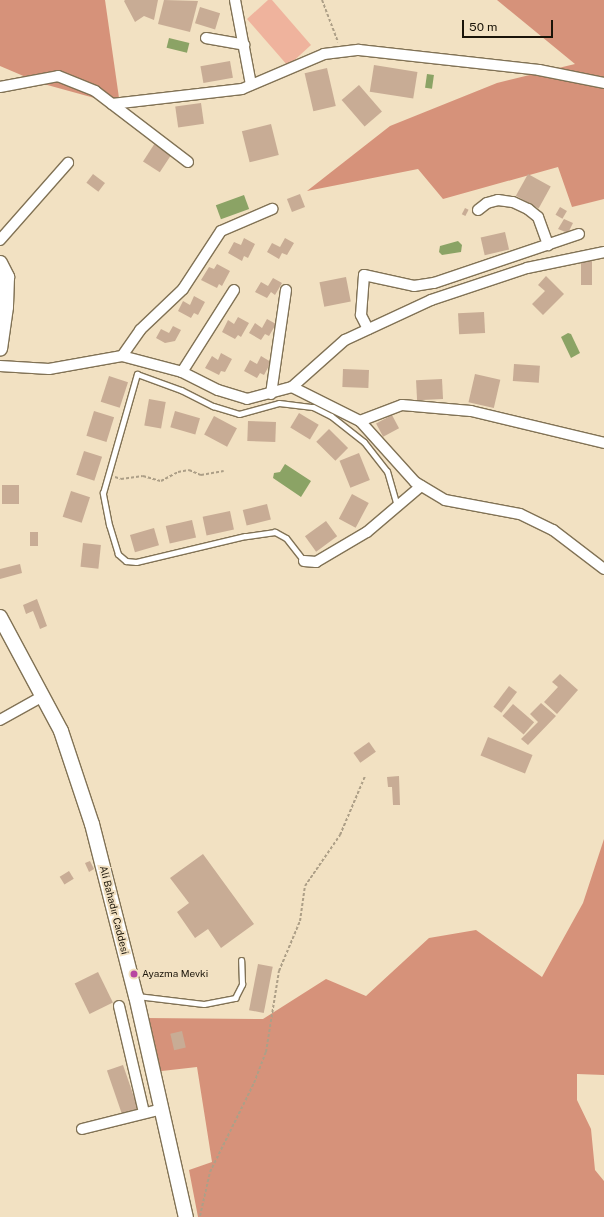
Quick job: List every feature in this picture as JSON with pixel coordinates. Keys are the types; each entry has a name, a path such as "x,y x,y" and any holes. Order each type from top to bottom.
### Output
{"main road":[{"path":"0,263 7,277 6,307 0,349"},
{"name":"Ali Bahadır Caddesi","path":"0,617 61,731 92,824 136,996 186,1217"}],"street":[{"path":"235,0 251,85"},
{"path":"206,38 244,44"},
{"path":"112,104 242,89 324,54 359,50 539,70 604,83"},
{"path":"0,87 58,76 95,91 188,162"},
{"path":"0,240 68,163"},
{"path":"478,210 487,202 498,200 513,202 528,209 538,217 548,245"},
{"path":"122,356 140,330 183,289 221,231 272,209"},
{"path":"368,329 361,316 364,275 414,286 434,283 579,234"},
{"path":"0,366 49,369 122,356 182,372 218,390 247,399 271,394 292,386 346,340 431,300 527,268 602,255"},
{"path":"182,372 234,290"},
{"path":"271,394 286,290"},
{"path":"292,386 360,421 421,486 445,500 520,514 553,530 604,569"},
{"path":"360,421 402,404 471,411 604,443"},
{"path":"304,561 316,562 331,555 367,532 421,486"},
{"path":"0,720 43,696"},
{"path":"119,1006 144,1113"},
{"path":"82,1129 162,1109"}],"lane":[{"path":"304,561 286,538 275,532 245,536 136,562 126,561 118,554 109,526 103,493 137,374 181,390 213,406 239,414 279,403 313,407 332,416 364,442 387,471 398,506"},
{"path":"136,996 204,1004 234,998 242,984 241,960"}],"path":[{"path":"322,0 342,52"},
{"path":"109,474 121,479 143,476 161,482 178,472 189,470 201,475 224,471"},
{"path":"199,1217 210,1172 254,1083 266,1052 279,971 300,921 305,886 340,835 365,776"}],"shaded area":[{"path":"0,0 105,0 120,105 40,83 0,66"},
{"path":"268,0 272,0 311,45 288,66 247,19"},
{"path":"497,0 604,0 604,199 572,207 558,167 443,199 418,169 307,191 390,126 497,83 575,64"},
{"path":"169,38 189,43 187,53 167,48"},
{"path":"427,74 434,75 432,89 425,88"},
{"path":"244,195 249,209 221,219 216,205"},
{"path":"458,241 462,245 461,252 442,255 439,252 440,246"},
{"path":"568,333 571,334 580,353 571,358 561,337"},
{"path":"285,464 311,481 301,497 273,478 274,473 280,472"},
{"path":"604,839 604,1075 577,1074 577,1100 591,1129 595,1170 604,1181 604,1217 198,1217 189,1170 212,1162 197,1067 153,1072 145,1018 263,1019 326,979 366,996 429,938 476,930 542,977 583,903"}],"building":[{"path":"158,0 154,20 144,16 135,22 124,1"},
{"path":"164,0 198,1 190,32 158,24"},
{"path":"200,7 220,13 215,29 195,23"},
{"path":"230,61 233,78 203,83 200,66"},
{"path":"374,65 417,72 413,99 370,92"},
{"path":"327,68 336,106 313,111 305,73"},
{"path":"359,85 382,111 365,127 342,100"},
{"path":"201,103 204,124 178,127 175,107"},
{"path":"271,124 279,155 250,162 242,131"},
{"path":"155,143 172,154 160,172 143,161"},
{"path":"93,174 105,183 98,192 86,183"},
{"path":"528,174 551,187 539,208 516,196"},
{"path":"300,194 305,207 292,212 287,199"},
{"path":"560,207 567,211 562,219 556,215"},
{"path":"465,208 469,210 465,216 462,214"},
{"path":"564,219 573,223 568,233 558,229"},
{"path":"505,232 509,250 485,255 481,238"},
{"path":"244,238 255,244 248,258 244,256 242,261 228,253 234,242 241,245"},
{"path":"285,238 294,243 287,255 282,253 279,259 267,252 272,243 280,247"},
{"path":"581,260 592,260 592,285 581,285"},
{"path":"217,264 230,271 222,286 219,284 217,288 201,280 209,267 214,269"},
{"path":"546,276 564,294 543,315 532,304 545,291 538,285"},
{"path":"346,277 351,302 324,307 319,282"},
{"path":"273,278 282,283 275,295 271,292 267,298 255,292 261,282 268,286"},
{"path":"194,296 205,302 198,315 194,313 191,318 178,311 183,301 190,305"},
{"path":"484,312 485,333 459,334 458,313"},
{"path":"238,317 249,323 241,337 238,335 235,339 222,332 228,320 234,324"},
{"path":"267,319 276,324 269,336 265,334 261,340 249,333 255,323 262,328"},
{"path":"173,326 181,330 175,341 165,343 156,338 161,329 169,333"},
{"path":"221,353 232,359 225,372 221,371 219,375 205,368 212,356 218,360"},
{"path":"261,356 271,362 264,375 260,373 257,378 244,371 250,360 257,364"},
{"path":"514,364 540,366 539,383 513,381"},
{"path":"343,369 369,370 368,388 342,387"},
{"path":"475,374 500,380 494,408 468,402"},
{"path":"109,376 128,382 120,408 101,402"},
{"path":"442,379 443,399 417,400 416,380"},
{"path":"149,399 166,402 161,429 144,426"},
{"path":"94,411 114,417 106,442 86,436"},
{"path":"175,411 200,418 195,435 170,427"},
{"path":"299,413 319,425 310,439 290,428"},
{"path":"392,415 399,428 383,437 376,423"},
{"path":"214,416 237,428 227,447 204,435"},
{"path":"248,421 276,422 275,442 247,441"},
{"path":"329,429 348,448 335,461 316,442"},
{"path":"84,451 102,457 94,481 76,475"},
{"path":"359,453 370,480 350,488 340,461"},
{"path":"2,485 19,485 19,504 2,504"},
{"path":"71,491 90,497 82,523 63,517"},
{"path":"352,494 369,503 356,528 339,519"},
{"path":"267,504 271,520 247,526 243,510"},
{"path":"230,511 234,530 207,535 203,517"},
{"path":"192,520 196,538 170,544 166,526"},
{"path":"326,521 337,536 316,552 305,536"},
{"path":"154,528 159,545 135,552 130,535"},
{"path":"30,532 38,532 38,546 30,546"},
{"path":"83,543 101,545 98,569 80,567"},
{"path":"20,564 22,573 0,579 0,569"},
{"path":"37,599 47,626 40,629 33,611 26,614 23,605"},
{"path":"560,674 578,690 557,714 544,702 558,687 552,682"},
{"path":"509,686 517,692 501,713 493,707"},
{"path":"541,703 556,716 528,745 521,739 538,722 530,714"},
{"path":"513,704 534,722 524,734 503,716"},
{"path":"488,737 533,755 525,774 481,756"},
{"path":"369,742 376,752 360,763 353,753"},
{"path":"399,776 400,805 393,805 392,787 388,787 387,777"},
{"path":"203,854 254,924 221,948 208,929 195,938 177,912 189,903 170,878"},
{"path":"90,861 94,869 89,872 85,863"},
{"path":"69,871 74,879 64,884 60,877"},
{"path":"258,964 273,967 264,1013 249,1010"},
{"path":"98,972 113,1003 90,1014 75,983"},
{"path":"182,1031 186,1048 174,1050 170,1034"},
{"path":"123,1065 138,1108 122,1114 107,1071"}],"place":[{"name":"Ayazma Mevki","path":"134,974"}]}
